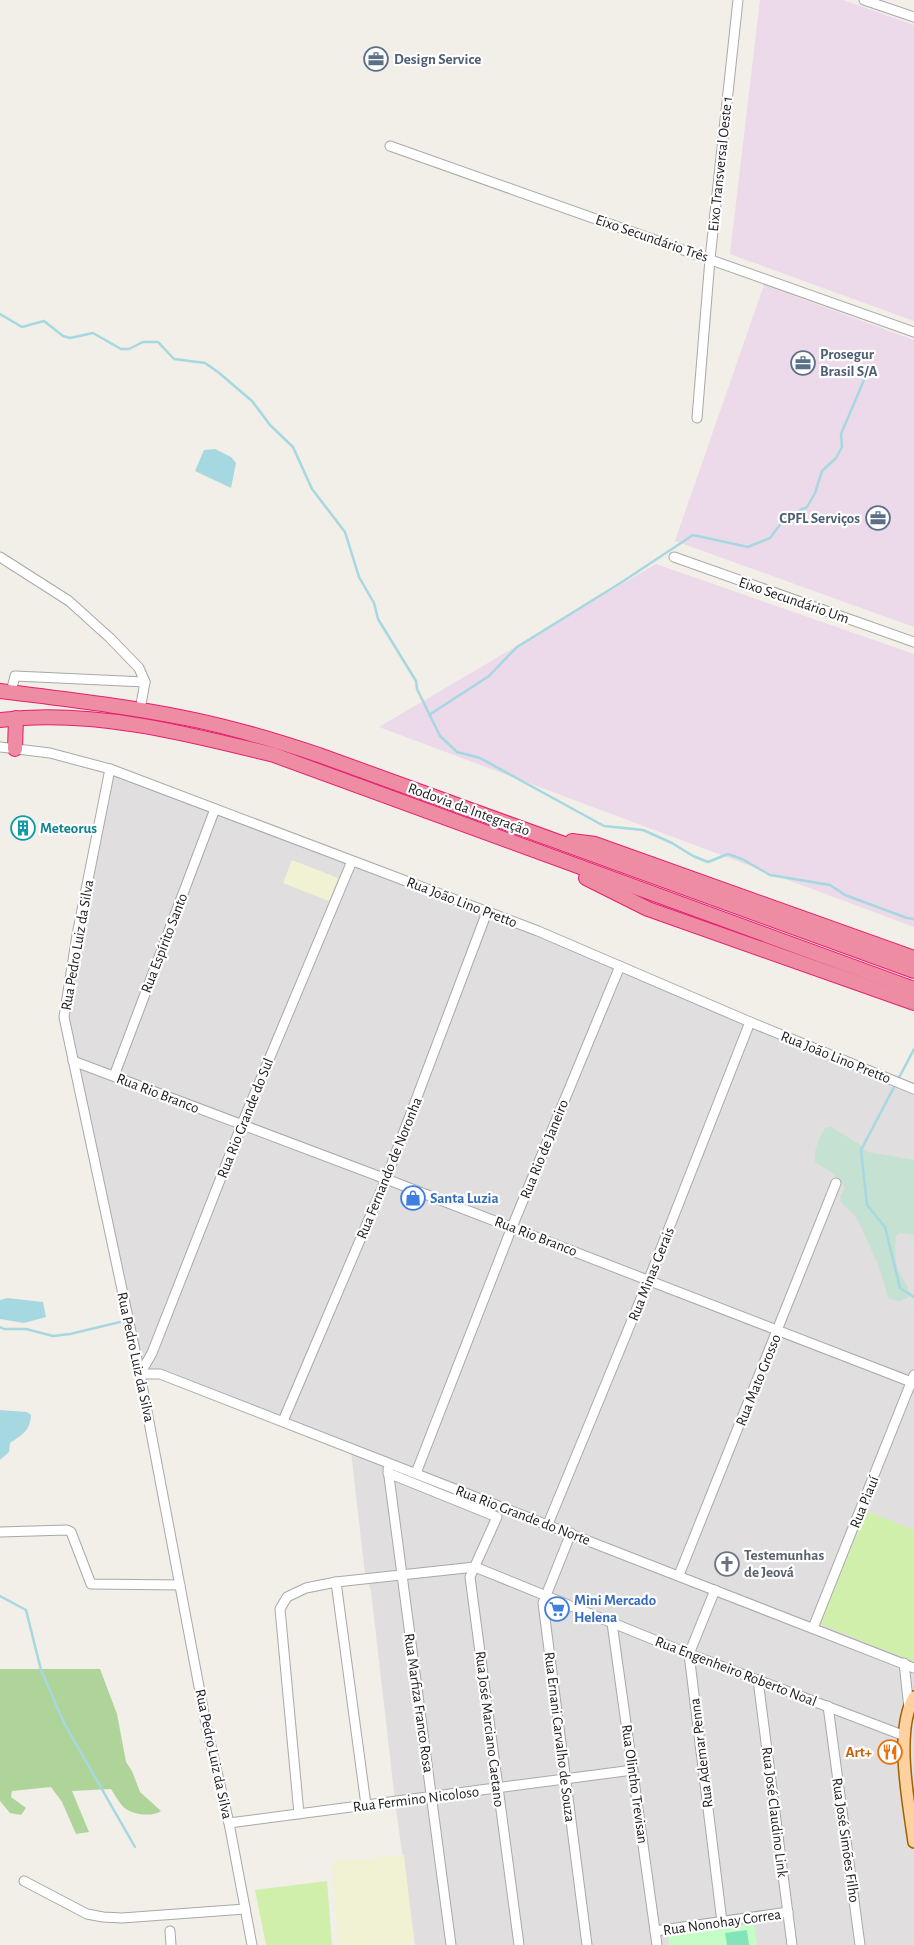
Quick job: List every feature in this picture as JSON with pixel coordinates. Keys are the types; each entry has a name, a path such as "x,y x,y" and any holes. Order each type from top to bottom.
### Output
{"highway":[{"name":"Rodovia da Integração","path":"5,692 140,710 190,719 275,741 914,971"},
{"name":"Rodovia da Integração","path":"0,720 16,718 73,718 120,723 192,735 274,756 914,989"},
{"path":"15,749 16,718"},
{"path":"541,836 595,844 914,958"},
{"path":"537,851 648,909 914,1004"}],"main road":[{"path":"912,1703 910,1738 905,1769 914,1842"}],"street":[{"name":"Eixo Transversal Oeste 1","path":"697,418 710,259 738,0"},
{"path":"864,0 914,17"},
{"name":"Eixo Secundário Três","path":"390,146 914,332"},
{"path":"0,557 69,601 110,638 139,668 145,682 140,710"},
{"name":"Eixo Secundário Um","path":"674,557 914,642"},
{"path":"5,692 16,676 145,682"},
{"name":"Rua João Lino Pretto","path":"0,747 50,753 110,769 538,931 750,1022 914,1089"},
{"name":"Rua Pedro Luiz da Silva","path":"110,769 77,935 64,1018 140,1374 207,1729 252,1945"},
{"name":"Rua Espírito Santo","path":"114,1076 215,809"},
{"name":"Rua Rio Grande do Sul","path":"140,1374 152,1353 242,1124 352,862"},
{"name":"Rua Fernando de Noronha","path":"283,1421 386,1178 487,912"},
{"name":"Rua Rio de Janeiro","path":"416,1473 512,1227 620,966"},
{"name":"Rua Minas Gerais","path":"548,1524 649,1280 750,1022"},
{"name":"Rua Rio Branco","path":"73,1061 386,1178 913,1380"},
{"name":"Rua Mato Grosso","path":"678,1576 779,1329 836,1183"},
{"name":"Rua Rio Grande do Norte","path":"140,1374 160,1374 914,1668"},
{"name":"Rua Piauí","path":"813,1628 913,1380"},
{"name":"Rua Marfiza Franco Rosa","path":"387,1462 451,1945"},
{"name":"Rua José Marciano Caetano","path":"388,1473 497,1517 470,1577 519,1945"},
{"path":"0,1532 67,1530 71,1532 91,1584 180,1585"},
{"name":"Rua Ernani Carvalho de Souza","path":"571,1533 543,1603 587,1945"},
{"name":"Rua Engenheiro Roberto Noal","path":"299,1814 280,1609 287,1597 306,1588 336,1582 475,1567 689,1654 910,1738"},
{"path":"336,1582 366,1805"},
{"name":"Rua Ademar Penna","path":"715,1590 689,1654 722,1922"},
{"name":"Rua Olintho Trevisan","path":"612,1623 657,1945"},
{"path":"904,1663 912,1703"},
{"name":"Rua José Claudino Link","path":"758,1680 792,1945"},
{"name":"Rua José Simões Filho","path":"828,1706 860,1945"},
{"name":"Rua Fermino Nicoloso","path":"228,1823 633,1770"},
{"path":"24,1881 87,1914 102,1918 246,1909"},
{"name":"Rua Nonohay Correa","path":"655,1931 788,1912"},
{"path":"170,1930 172,1945"}],"shaded area":[{"path":"760,0 843,0 914,25 914,321 730,254"},
{"path":"764,285 914,340 914,627 675,541"},
{"path":"656,564 914,654 914,927 379,727"},
{"path":"110,769 449,897 914,1089 914,1945 415,1945 396,1809 371,1591 365,1574 351,1451 160,1374 140,1374 64,1017"}],"green space":[{"path":"292,860 338,878 329,901 283,883"},
{"path":"831,1127 859,1144 867,1152 914,1160 914,1235 900,1233 896,1236 896,1263 909,1293 909,1297 900,1301 889,1299 878,1264 856,1216 841,1202 840,1197 845,1188 843,1184 832,1173 815,1162 816,1149 821,1135 825,1128"},
{"path":"866,1511 914,1530 914,1662 820,1624"},
{"path":"0,1669 100,1669 117,1714 126,1762 132,1771 140,1792 161,1811 149,1815 129,1811 122,1805 111,1789 72,1791 89,1832 76,1834 62,1802 51,1787 12,1791 11,1797 26,1808 21,1815 10,1813 0,1801"},
{"path":"404,1855 414,1942 411,1945 338,1945 332,1862"},
{"path":"327,1881 332,1945 266,1945 255,1890"},
{"path":"754,1924 757,1945 669,1945 668,1935"},
{"path":"747,1930 749,1945 727,1945 725,1933"}],"water":[{"path":"215,449 231,457 236,463 231,488 195,471 204,450"},
{"path":"7,1298 43,1302 46,1317 24,1323 0,1319 0,1300"},
{"path":"0,1410 27,1412 31,1415 27,1429 10,1443 9,1452 0,1460"}],"waterway":[{"path":"0,314 22,327 44,321 63,336 70,338 93,333 121,349 129,349 143,342 158,342 174,359 205,363 252,401 270,425 293,447 312,489 345,532 359,577 374,603 378,619 416,681 417,689 440,736 457,752 480,758 604,826 643,830 708,862 728,854 742,859 770,875 830,885 845,895 914,919"},
{"path":"429,715 489,676 517,647 622,582 693,535 748,547 770,538 786,517 807,507 815,493 822,471 836,458 842,447 841,434 870,366"},
{"path":"914,1049 861,1150 867,1205 885,1227 900,1288 914,1297"},
{"path":"0,1327 4,1329 26,1329 53,1336 70,1334 120,1322"},
{"path":"0,1596 26,1610 41,1670 64,1723 135,1847"}],"place":[{"name":"Design Service","path":"376,59"},
{"name":"Prosegur Brasil S/A","path":"803,363"},
{"name":"CPFL Serviços","path":"878,518"},
{"name":"Meteorus","path":"23,828"},
{"name":"Santa Luzia","path":"413,1198"},
{"name":"Testemunhas de Jeová","path":"727,1564"},
{"name":"Mini Mercado Helena","path":"557,1609"},
{"name":"Art+","path":"890,1752"}]}
